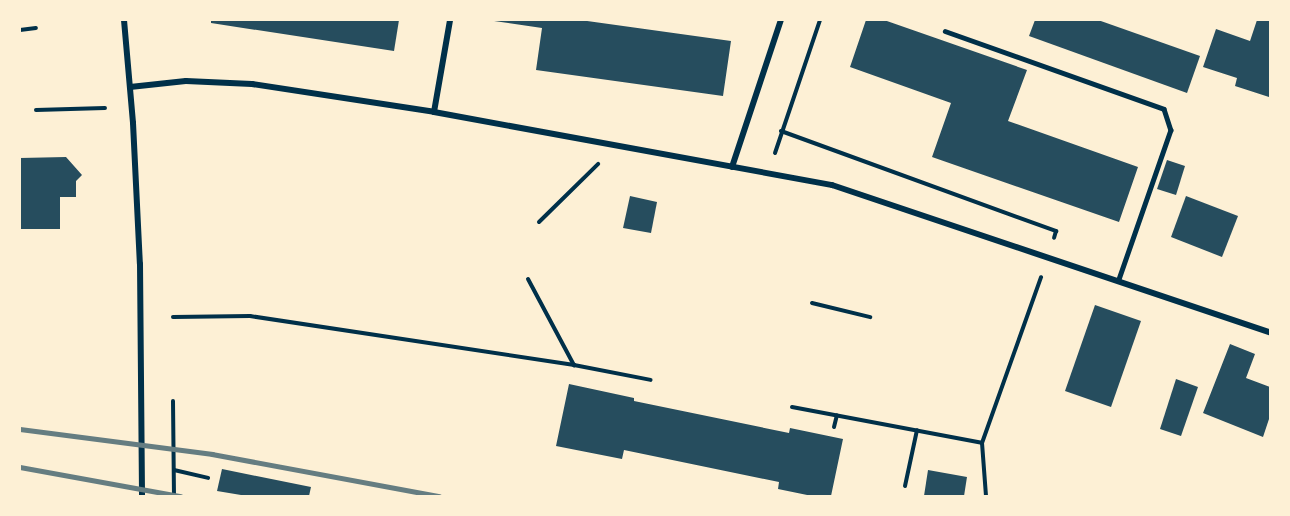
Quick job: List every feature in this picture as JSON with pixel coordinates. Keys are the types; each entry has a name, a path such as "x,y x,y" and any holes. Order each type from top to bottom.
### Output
{"street":[{"path":"124,20 140,264 142,496"},
{"path":"434,112 450,20"},
{"path":"732,167 781,20"},
{"path":"130,87 186,81 252,84 434,112 832,184 1048,255 1270,332"}],"lane":[{"path":"945,31 1164,108 1171,130 1119,279"}],"path":[{"path":"820,20 781,131 1056,231 982,443 986,496"},
{"path":"20,30 36,28"},
{"path":"36,110 105,108"},
{"path":"539,222 598,164"},
{"path":"528,279 574,365"},
{"path":"812,303 870,317"},
{"path":"173,317 250,316 574,365 651,380"},
{"path":"173,401 174,496"},
{"path":"792,407 982,443"},
{"path":"834,428 837,415"},
{"path":"905,486 917,430"},
{"path":"174,470 208,478"}],"building":[{"path":"211,20 399,20 394,51 211,23"},
{"path":"487,20 580,20 731,41 723,96 536,70 542,28"},
{"path":"866,20 884,20 1027,70 1008,121 1138,167 1119,222 932,157 951,103 850,67"},
{"path":"1035,20 1098,20 1200,56 1187,93 1029,36"},
{"path":"1257,20 1270,20 1269,97 1235,86 1237,78 1203,67 1216,29 1250,41"},
{"path":"66,157 82,175 76,181 76,197 60,197 60,229 20,229 20,158"},
{"path":"1167,160 1185,166 1176,195 1157,189"},
{"path":"630,196 657,202 651,233 623,228"},
{"path":"1186,196 1238,216 1222,257 1171,237"},
{"path":"1095,305 1141,321 1111,407 1065,391"},
{"path":"1230,344 1255,354 1246,378 1270,387 1270,416 1263,437 1203,413"},
{"path":"1176,379 1198,387 1181,436 1160,429"},
{"path":"569,384 634,398 634,401 789,433 790,428 843,439 831,496 812,496 778,489 779,482 624,450 622,459 556,446"},
{"path":"222,469 311,487 309,496 247,496 217,491"},
{"path":"928,470 967,477 964,496 924,496"}],"railway":[{"path":"20,429 212,454 439,496"},
{"path":"20,467 180,496"}]}
